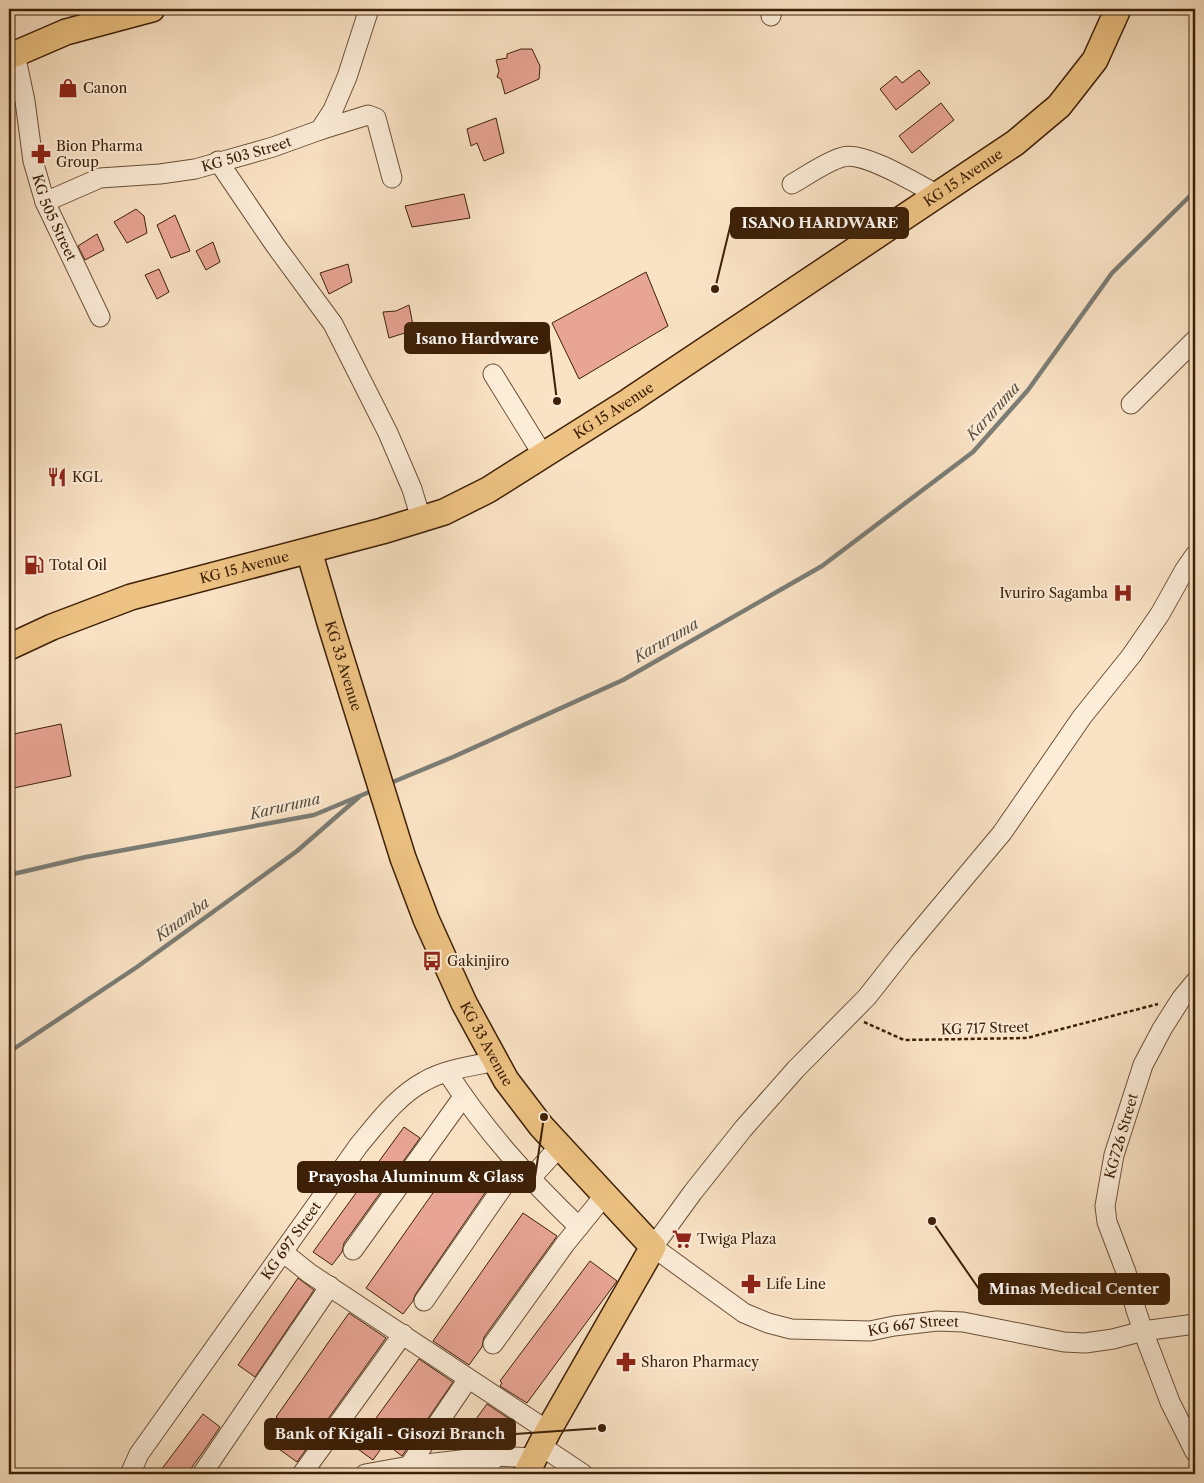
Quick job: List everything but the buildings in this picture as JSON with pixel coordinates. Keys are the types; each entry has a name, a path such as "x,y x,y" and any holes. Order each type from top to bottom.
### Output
{"main road":[{"path":"12,54 66,32 152,9"},
{"name":"KG 15 Avenue","path":"9,647 52,627 131,597 309,551 421,519 444,512 488,490 629,401 1015,143 1059,106 1095,60 1118,9"},
{"name":"KG 33 Avenue","path":"309,551 330,626 403,858 426,919 464,1003 506,1080 540,1126 653,1247"},
{"path":"537,1452 653,1247"}],"street":[{"path":"320,130 333,110 347,77 369,9"},
{"name":"KG 505 Street","path":"12,54 25,102 33,162 45,202 100,317"},
{"name":"KG 503 Street","path":"45,202 100,178 160,174 195,169 273,147 368,114 376,118 392,178"},
{"path":"792,184 841,157 852,155 866,158 938,195"},
{"path":"218,161 275,245 333,324 388,433 412,489 421,519"},
{"path":"1131,404 1195,340"},
{"path":"493,374 543,455"},
{"path":"653,1247 693,1192 743,1129 796,1069 866,998 1002,833 1082,717 1160,614 1195,555"},
{"name":"KG726 Street","path":"1195,982 1181,998 1153,1044 1136,1084 1114,1155 1105,1206 1107,1222 1126,1272 1136,1310 1170,1402 1195,1452"},
{"name":"KG 697 Street","path":"130,1474 139,1454 360,1145 390,1106 425,1080 448,1072 496,1061"},
{"path":"448,1072 463,1097 502,1147 579,1227"},
{"path":"353,1250 463,1097"},
{"path":"424,1301 524,1172 559,1147"},
{"path":"493,1344 604,1196"},
{"name":"KG 667 Street","path":"653,1247 744,1313 768,1323 791,1329 870,1331 937,1321 962,1322 1064,1342 1085,1343 1113,1339 1144,1331 1195,1324"},
{"path":"284,1253 309,1273 468,1379 537,1452 583,1474"},
{"path":"202,1474 330,1286"},
{"path":"302,1474 403,1334"},
{"path":"409,1466 468,1379"},
{"path":"365,1474 409,1466 537,1452"},
{"path":"485,1474 495,1456"}],"path":[{"name":"KG 717 Street","path":"850,1014 904,1040 1027,1038 1181,998"}],"waterway":[{"name":"Karuruma","path":"388,784 453,757 623,680 822,566 973,452 1028,390 1112,273 1195,191"},
{"name":"Karuruma","path":"9,875 86,857 314,815 374,790"},
{"name":"Kinamba","path":"9,1052 137,967 297,851 359,797"}],"place":[{"name":"Canon","path":"68,88"},
{"name":"Bion Pharma Group","path":"41,154"},
{"name":"ISANO HARDWARE","path":"715,289"},
{"name":"Isano Hardware","path":"557,401"},
{"name":"KGL","path":"57,477"},
{"name":"Total Oil","path":"34,565"},
{"name":"Ivuriro Sagamba","path":"1123,593"},
{"name":"Gakinjiro","path":"432,961"},
{"name":"Prayosha Aluminum & Glass","path":"544,1117"},
{"name":"Minas Medical Center","path":"932,1221"},
{"name":"Twiga Plaza","path":"682,1239"},
{"name":"Life Line","path":"751,1284"},
{"name":"Sharon Pharmacy","path":"626,1362"},
{"name":"Bank of Kigali - Gisozi Branch","path":"602,1428"}]}
